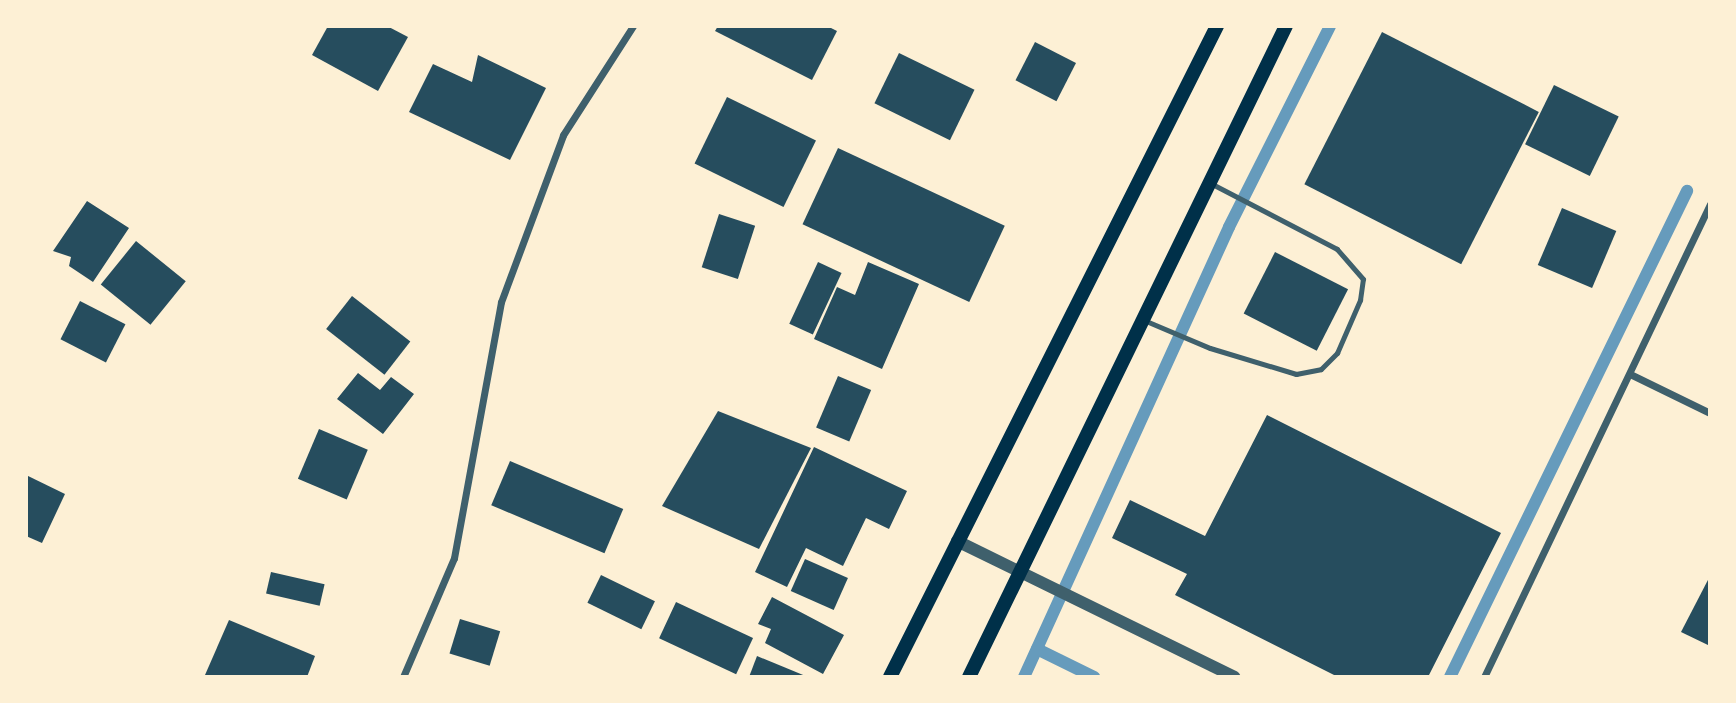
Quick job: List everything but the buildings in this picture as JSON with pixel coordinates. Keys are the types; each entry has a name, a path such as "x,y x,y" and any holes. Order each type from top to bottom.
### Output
{"main road":[{"path":"890,677 1217,26"},
{"path":"969,677 1286,26"}],"street":[{"path":"403,677 454,558 501,302 563,135 633,26"},
{"path":"1484,677 1710,204"},
{"path":"1630,374 1710,413"},
{"path":"957,541 1235,677"}],"lane":[{"path":"1143,319 1210,348 1296,374 1321,369 1337,353 1360,300 1363,279 1337,249 1210,183"}],"waterway":[{"path":"1024,677 1229,227 1330,26"},
{"path":"1450,677 1687,191"},
{"path":"1037,649 1094,677"}]}
